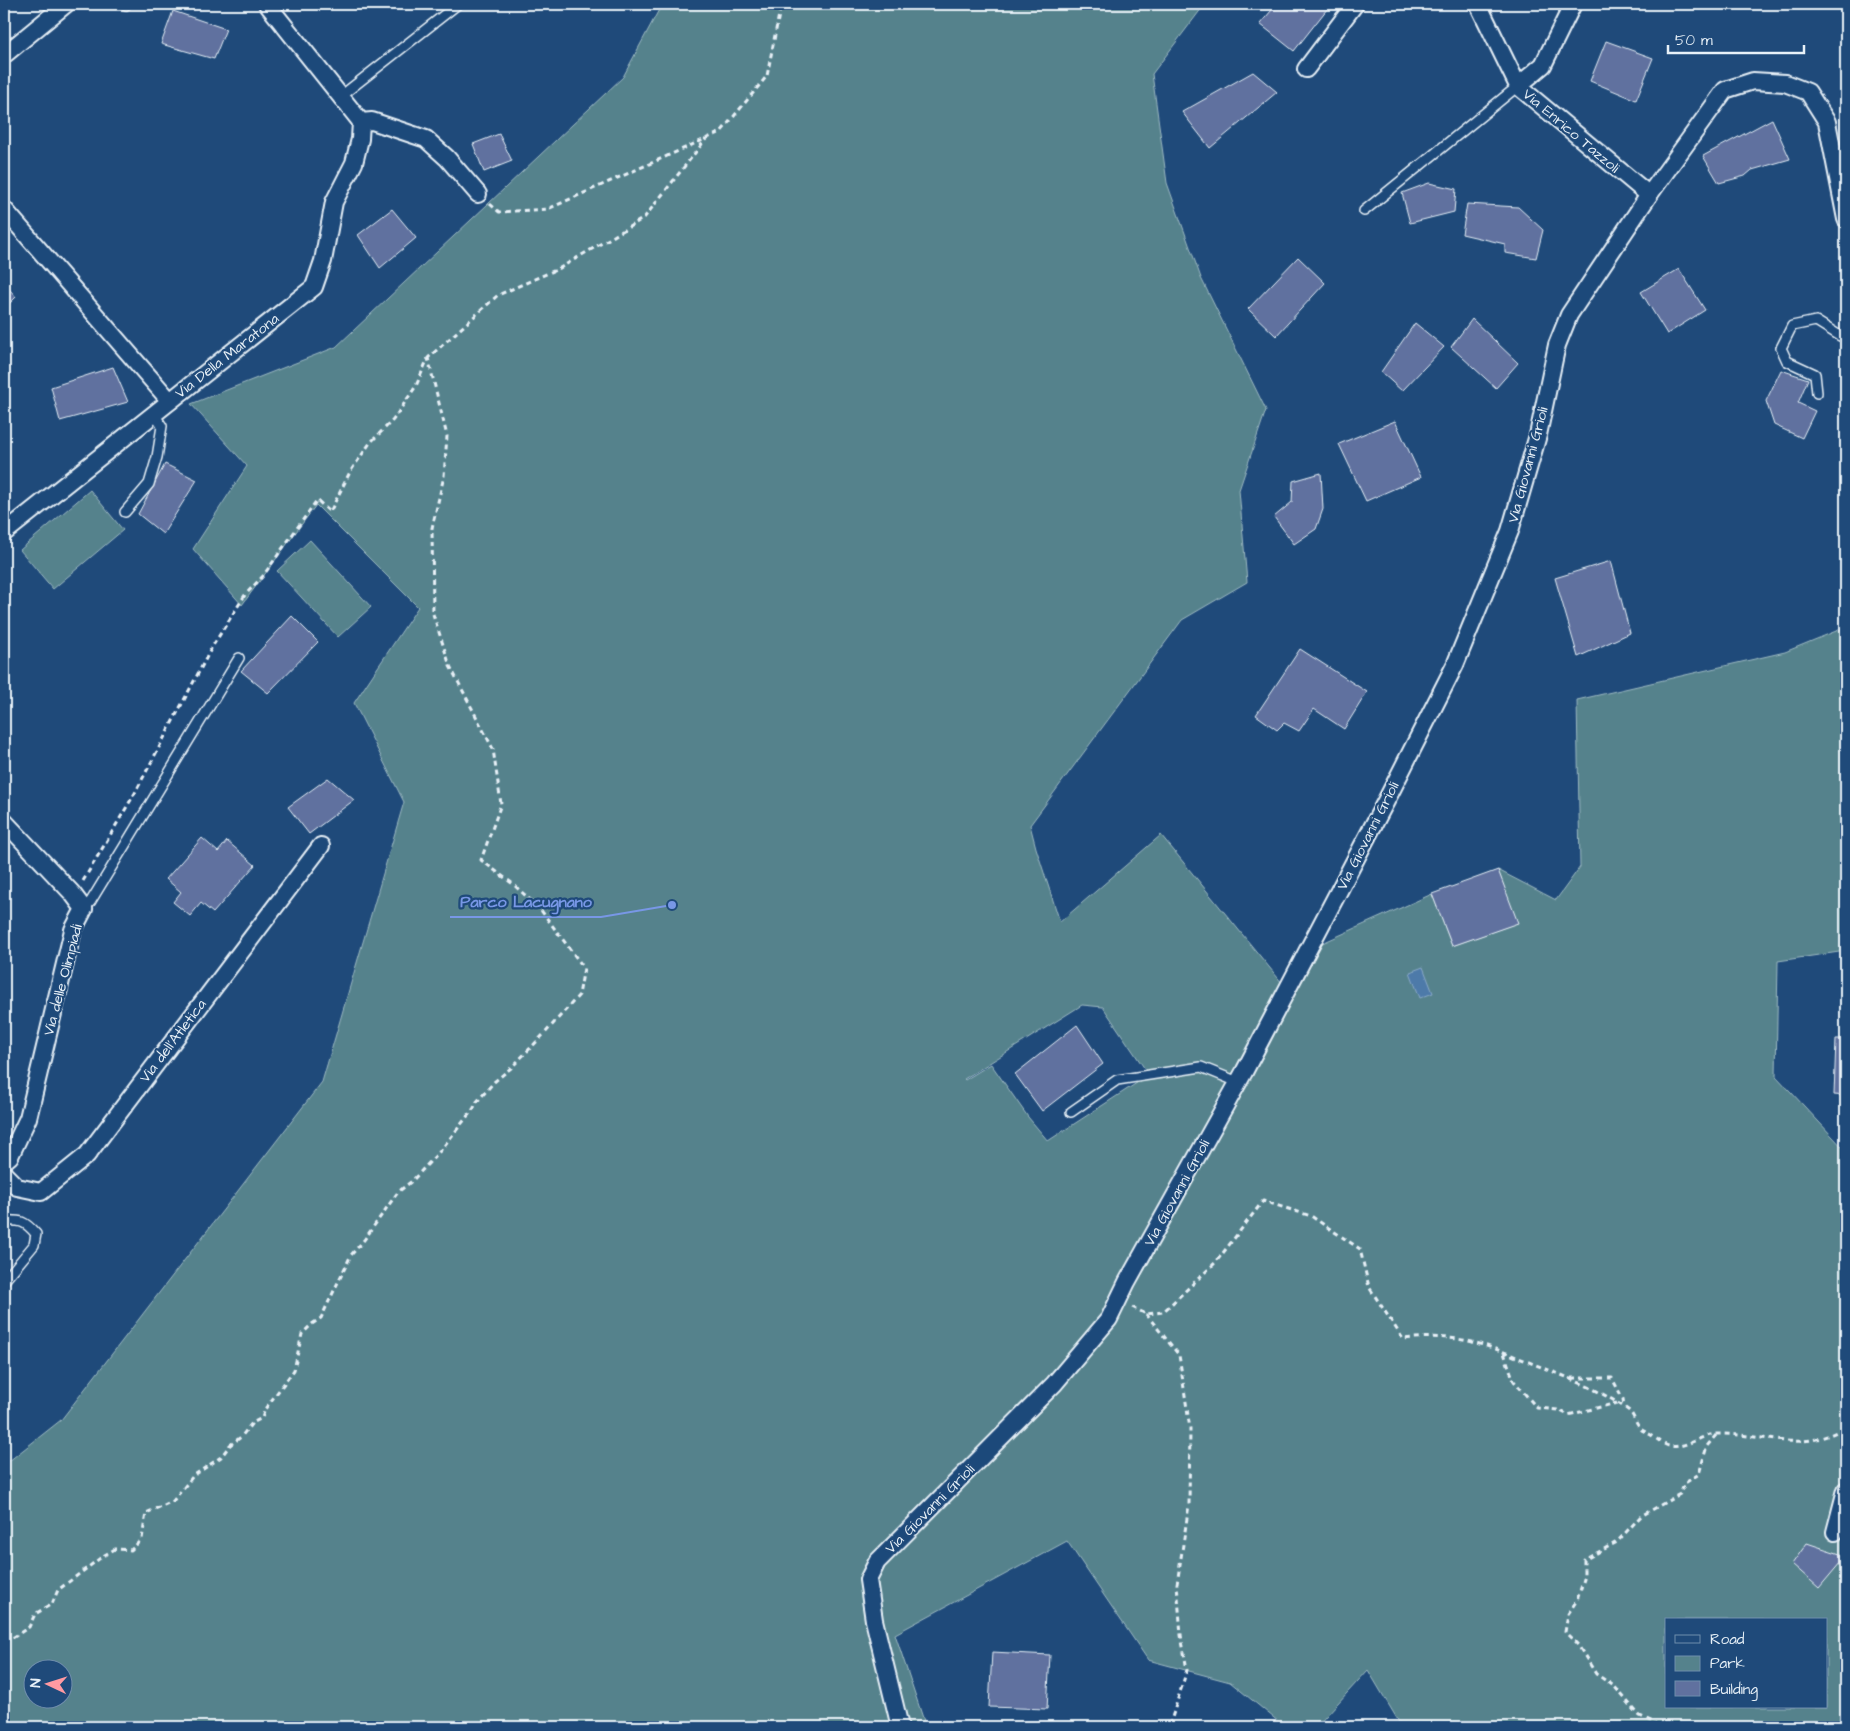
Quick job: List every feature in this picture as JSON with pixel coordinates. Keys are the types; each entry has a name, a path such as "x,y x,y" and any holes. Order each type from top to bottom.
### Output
{"street":[{"path":"4,55 65,4"},
{"path":"267,4 361,122 372,121 426,138 447,158 478,194"},
{"path":"1306,69 1354,4"},
{"name":"Via Enrico Tazzoli","path":"1478,4 1518,86 1649,195"},
{"path":"1518,86 1543,65 1573,4"},
{"name":"Via Giovanni Grioli","path":"900,1727 874,1620 868,1580 877,1562 1054,1384 1108,1318 1118,1300 1238,1082 1456,664 1510,531 1538,435 1557,345 1569,315 1649,195 1725,90 1753,81 1786,83 1808,92 1827,122 1846,219"},
{"name":"Via Della Maratona","path":"4,533 314,287 323,261 334,202 354,163 360,139 361,122"},
{"path":"4,209 170,400"},
{"name":"Via delle Olimpiadi","path":"4,821 72,893 84,909 73,930 28,1118 10,1156 4,1161"},
{"name":"Via dell'Atletica","path":"4,1174 17,1187 41,1192 87,1154 321,846"},
{"path":"1835,1532 1846,1490"}],"lane":[{"path":"340,96 458,4"},
{"path":"1364,211 1518,86"},
{"path":"1817,393 1815,374 1787,361 1781,348 1784,341 1792,326 1816,321 1840,336 1846,335"},
{"path":"125,512 149,484 157,457 162,426 154,414"},
{"path":"84,909 91,901 239,658"},
{"path":"1071,1112 1117,1080 1201,1067 1238,1082"},
{"path":"4,1220 19,1220 28,1224 36,1234 34,1245 4,1281"}],"path":[{"path":"478,194 499,212 548,209 721,132 767,76 781,4"},
{"path":"72,893 80,886 136,793 212,647 245,595 262,576 317,500 330,512 350,472 370,443 393,420 416,386 428,358 498,295 560,268 644,218 706,139"},
{"path":"4,1640 14,1637 29,1627 35,1614 52,1604 58,1590 103,1556 115,1549 131,1550 142,1540 146,1513 173,1501 193,1476 221,1457 252,1423 262,1418 265,1409 294,1370 302,1334 320,1318 351,1255 398,1192 412,1181 440,1151 494,1082 536,1042 579,995 584,968 540,909 513,884 481,860 501,804 493,749 450,666 433,614 432,528 444,476 447,436 428,358"},
{"path":"1146,1314 1163,1312 1216,1262 1263,1201 1311,1216 1360,1249 1369,1287 1404,1339 1435,1337 1468,1341 1504,1352 1568,1378 1630,1411 1640,1429 1667,1446 1688,1444 1709,1434 1738,1434 1797,1442 1830,1436 1846,1427"},
{"path":"1118,1300 1146,1314 1179,1355 1190,1429 1189,1505 1177,1584 1181,1635 1187,1670 1169,1727"},
{"path":"1504,1352 1505,1360 1514,1380 1537,1408 1560,1410 1568,1415 1617,1403"},
{"path":"1568,1378 1612,1378 1624,1399 1624,1407"},
{"path":"1658,1727 1640,1716 1614,1686 1596,1674 1578,1646 1565,1632 1568,1614 1577,1600 1584,1579 1584,1560 1617,1542 1641,1516 1680,1494 1684,1483 1699,1474 1707,1446 1717,1434"}],"green space":[{"path":"662,4 1205,4 1152,74 1167,183 1201,278 1266,410 1239,490 1247,582 1182,620 1030,825 1060,922 1161,835 1287,989 1309,949 1432,894 1452,946 1517,923 1498,870 1556,900 1580,867 1577,700 1785,652 1846,627 1846,951 1778,961 1776,1076 1846,1151 1846,1727 1402,1727 1368,1670 1316,1727 1285,1727 1230,1682 1148,1660 1067,1541 895,1634 926,1727 4,1727 4,1465 61,1420 322,1082 404,802 354,703 418,607 316,505 242,605 193,549 247,466 191,404 336,347 623,77","holes":["1082,1005 1103,1007 1149,1075 1048,1141 1028,1117 991,1064 964,1079"]},
{"path":"90,490 123,530 53,589 20,550"},
{"path":"310,540 371,607 338,637 277,571"}],"water":[{"path":"1423,967 1433,993 1420,998 1410,972"}],"building":[{"path":"1277,4 1331,4 1294,51 1260,24"},
{"path":"173,11 226,29 214,59 161,44"},
{"path":"1606,41 1653,58 1636,100 1590,81"},
{"path":"1253,72 1277,92 1210,148 1182,112"},
{"path":"1772,119 1790,159 1752,170 1745,176 1719,183 1703,156"},
{"path":"499,134 512,161 484,172 473,144"},
{"path":"1429,183 1456,189 1454,212 1410,223 1402,193"},
{"path":"1467,204 1518,207 1543,230 1536,258 1505,253 1505,244 1462,234"},
{"path":"392,209 416,238 380,268 358,235"},
{"path":"1298,257 1325,283 1276,336 1248,309"},
{"path":"1679,269 1705,310 1667,334 1641,292"},
{"path":"4,283 16,297 4,309"},
{"path":"1472,319 1518,363 1496,388 1451,347"},
{"path":"1415,323 1444,347 1402,391 1381,372"},
{"path":"113,367 128,402 60,421 51,387"},
{"path":"1781,370 1808,379 1798,403 1815,411 1802,438 1774,425 1766,401"},
{"path":"1395,421 1421,477 1366,501 1339,444"},
{"path":"165,464 197,480 163,534 138,514"},
{"path":"1321,473 1323,509 1316,529 1294,544 1274,517 1292,502 1293,481"},
{"path":"1611,561 1630,633 1578,657 1555,578"},
{"path":"292,616 318,642 268,693 241,671"},
{"path":"1300,649 1367,692 1344,729 1314,709 1299,731 1284,723 1277,730 1256,715"},
{"path":"328,778 354,800 309,834 288,807"},
{"path":"202,838 218,852 227,841 255,865 213,913 201,903 190,916 173,902 181,892 166,879"},
{"path":"1498,870 1518,923 1452,946 1432,894"},
{"path":"1077,1025 1103,1064 1042,1111 1015,1074"},
{"path":"1836,1039 1846,1039 1846,1096 1834,1095"},
{"path":"1807,1543 1846,1556 1819,1588 1792,1564"},
{"path":"992,1652 1050,1655 1047,1709 989,1707"}],"place":[{"name":"Parco Lacugnano","path":"672,905"}]}
